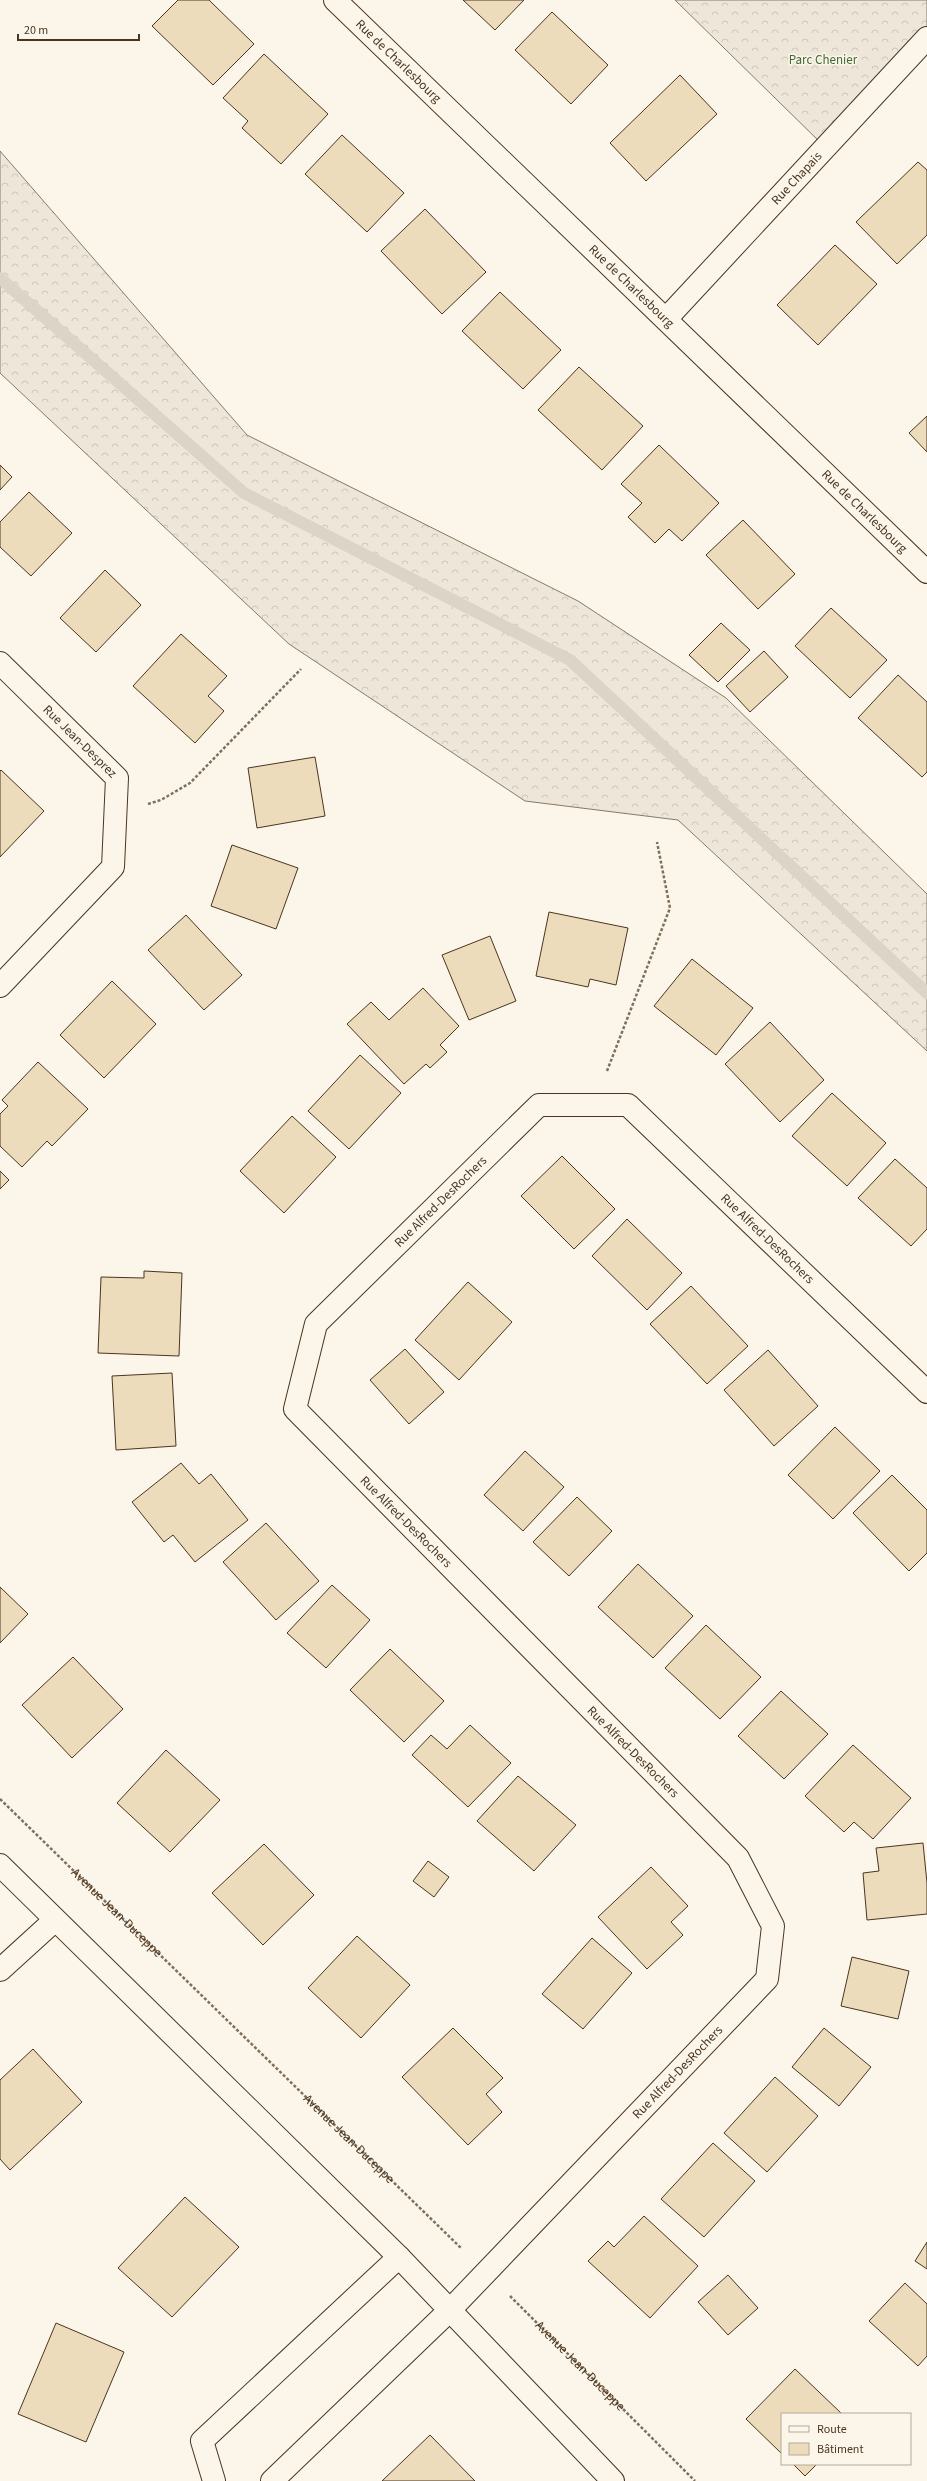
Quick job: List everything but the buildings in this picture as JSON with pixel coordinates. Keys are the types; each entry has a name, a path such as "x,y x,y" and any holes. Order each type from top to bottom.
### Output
{"street":[{"name":"Rue de Charlesbourg","path":"335,0 927,572"},
{"name":"Rue Chapais","path":"666,319 927,38"},
{"name":"Rue Jean-Desprez","path":"0,663 117,778 113,867 0,986"},
{"name":"Rue Alfred-DesRochers","path":"450,2310 767,1979 773,1926 738,1858 295,1409 316,1324 539,1105 628,1105 927,1392"},
{"path":"0,1865 399,2257 613,2481"},
{"path":"0,1970 55,1920"},
{"path":"214,2481 202,2441 399,2257"},
{"path":"272,2481 450,2310"}],"path":[{"path":"115,814 161,800 190,783 302,669"},
{"path":"594,1105 670,908 657,842"},
{"name":"Avenue Jean-Duceppe","path":"0,1799 486,2272 695,2481"}],"green space":[{"name":"Parc Chenier","path":"675,0 927,0 927,38 825,147"},
{"path":"0,151 247,435 578,601 726,698 927,894 927,1051 678,820 525,801 289,644 0,373"}],"waterway":[{"path":"0,278 244,493 570,660 927,993"}]}
